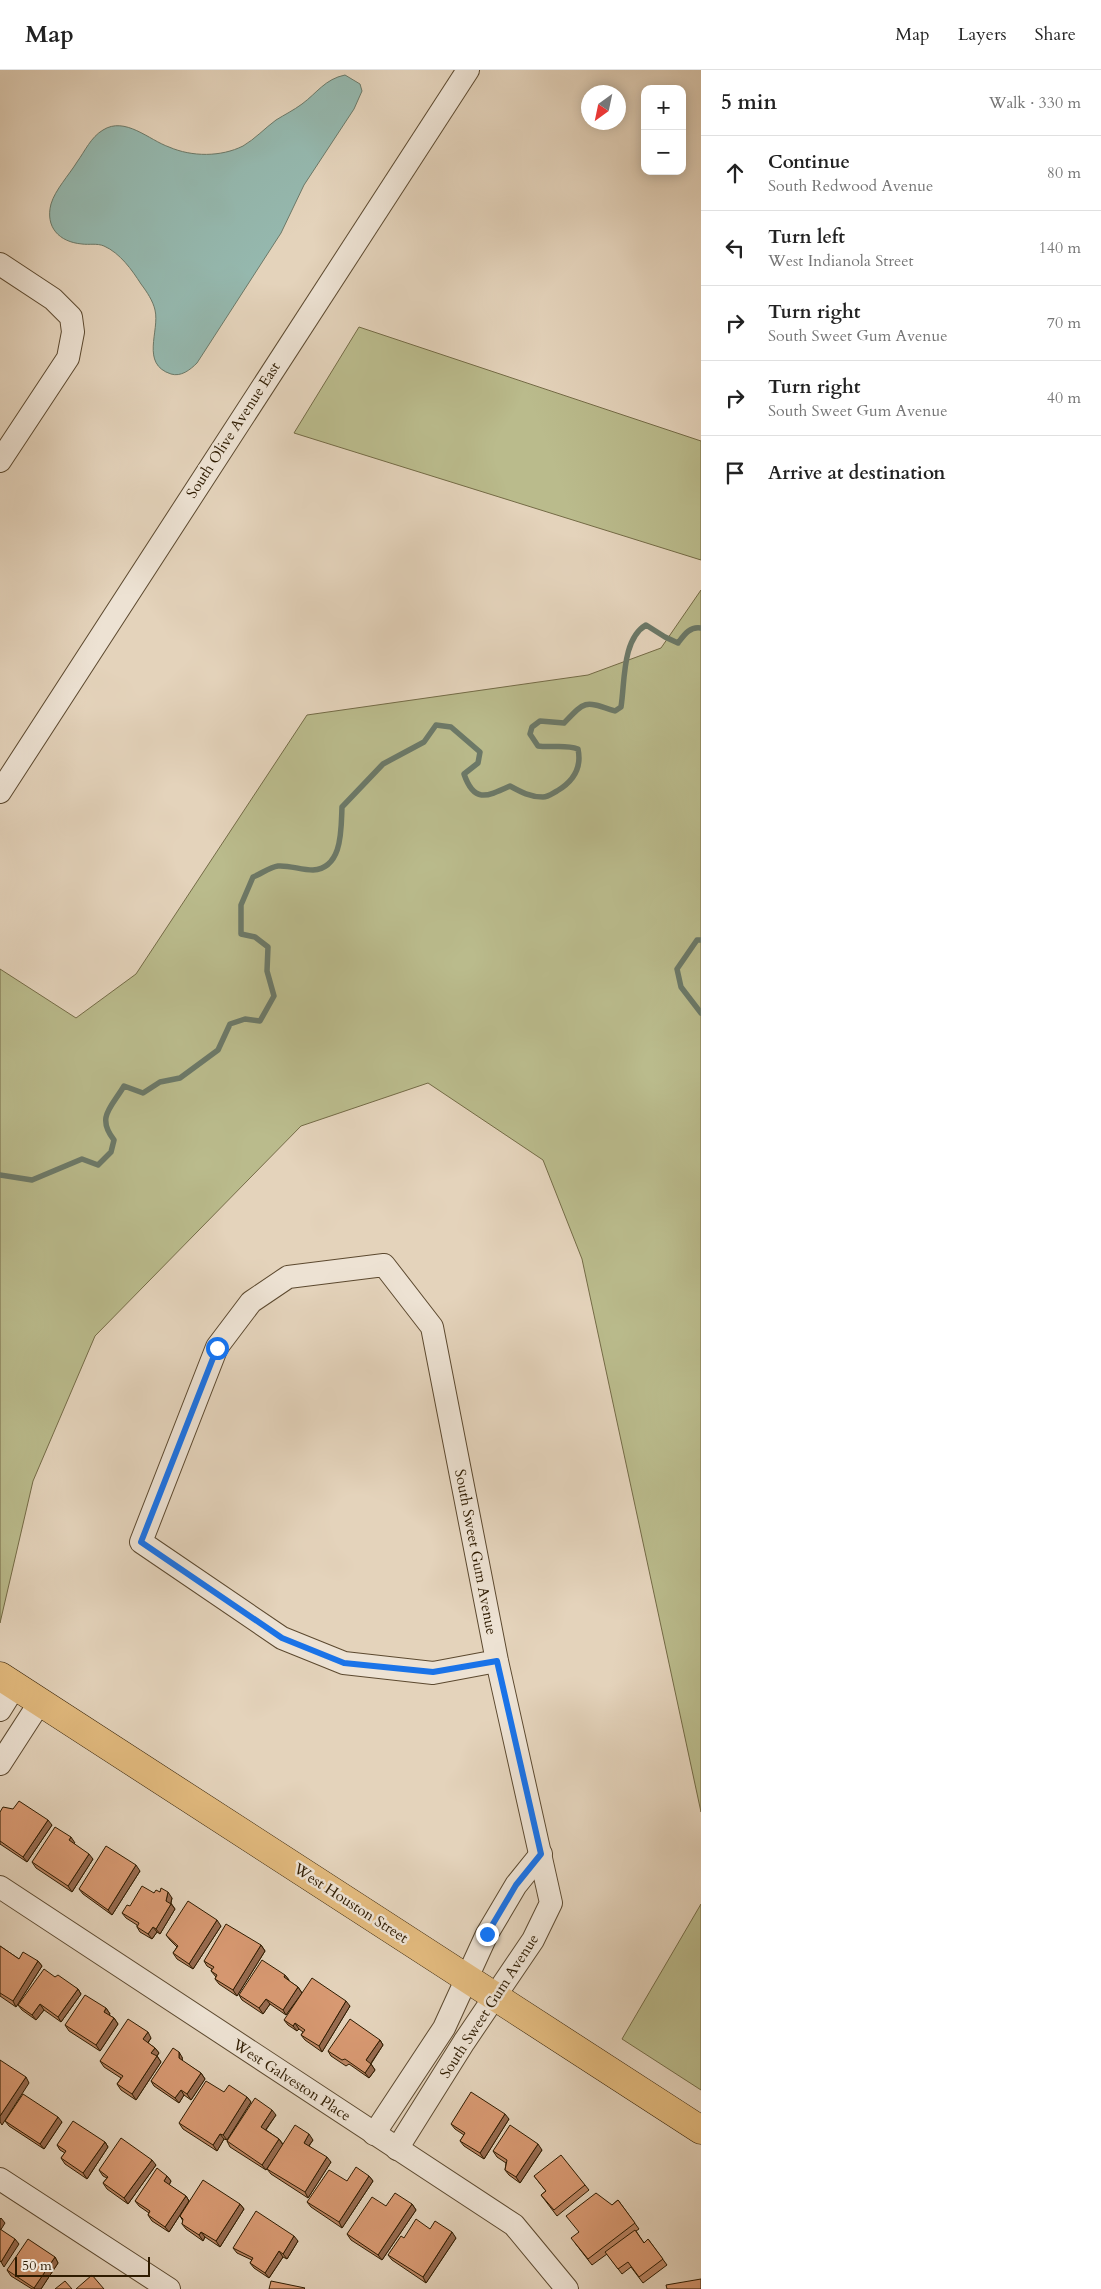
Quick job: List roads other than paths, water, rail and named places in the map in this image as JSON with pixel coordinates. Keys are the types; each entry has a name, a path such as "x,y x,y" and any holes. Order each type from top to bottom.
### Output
{"main road":[{"name":"West Houston Street","path":"8,1681 701,2130"}],"street":[{"name":"South Olive Avenue East","path":"0,792 468,70"},
{"path":"0,264 53,299 71,317 73,332 68,358 0,461"},
{"name":"South Sweet Gum Avenue","path":"397,2149 533,1940 551,1903 497,1661 432,1327 384,1265 288,1278 250,1302 217,1348 141,1542 282,1638 344,1663 433,1672 497,1661"},
{"path":"0,1710 8,1681"},
{"path":"0,1764 40,1702"},
{"name":"South Sweet Gum Avenue","path":"374,2134 444,2028 487,1934 516,1885 541,1854"},
{"name":"West Galveston Place","path":"0,1888 514,2225 568,2289"},
{"path":"0,2179 169,2289"}],"water":[{"path":"345,75 360,84 362,91 354,109 304,185 281,233 197,363 178,375 171,374 162,369 156,363 154,355 156,318 150,297 130,268 110,249 99,245 74,243 61,237 56,232 50,220 50,212 51,204 59,188 92,140 103,130 111,126 128,127 161,144 187,153 216,154 243,146 276,120 302,104 327,83"}],"waterway":[{"path":"0,1175 32,1180 82,1159 98,1165 111,1152 114,1140 106,1125 107,1113 124,1086 143,1093 160,1082 180,1078 218,1050 230,1024 245,1019 260,1021 274,996 267,971 268,947 255,937 241,934 241,905 253,877 278,866 313,870 323,868 330,862 338,846 342,807 383,764 424,742 436,725 451,727 480,752 478,763 464,774 472,790 482,795 488,795 510,786 530,795 538,797 549,796 563,787 572,778 578,768 578,749 538,746 530,734 532,727 540,721 564,723 577,710 586,705 597,705 615,711 621,707 624,674 629,651 638,632 646,625 678,643 690,630 701,628"},
{"path":"701,940 697,940 677,969 681,987 701,1013"}]}
